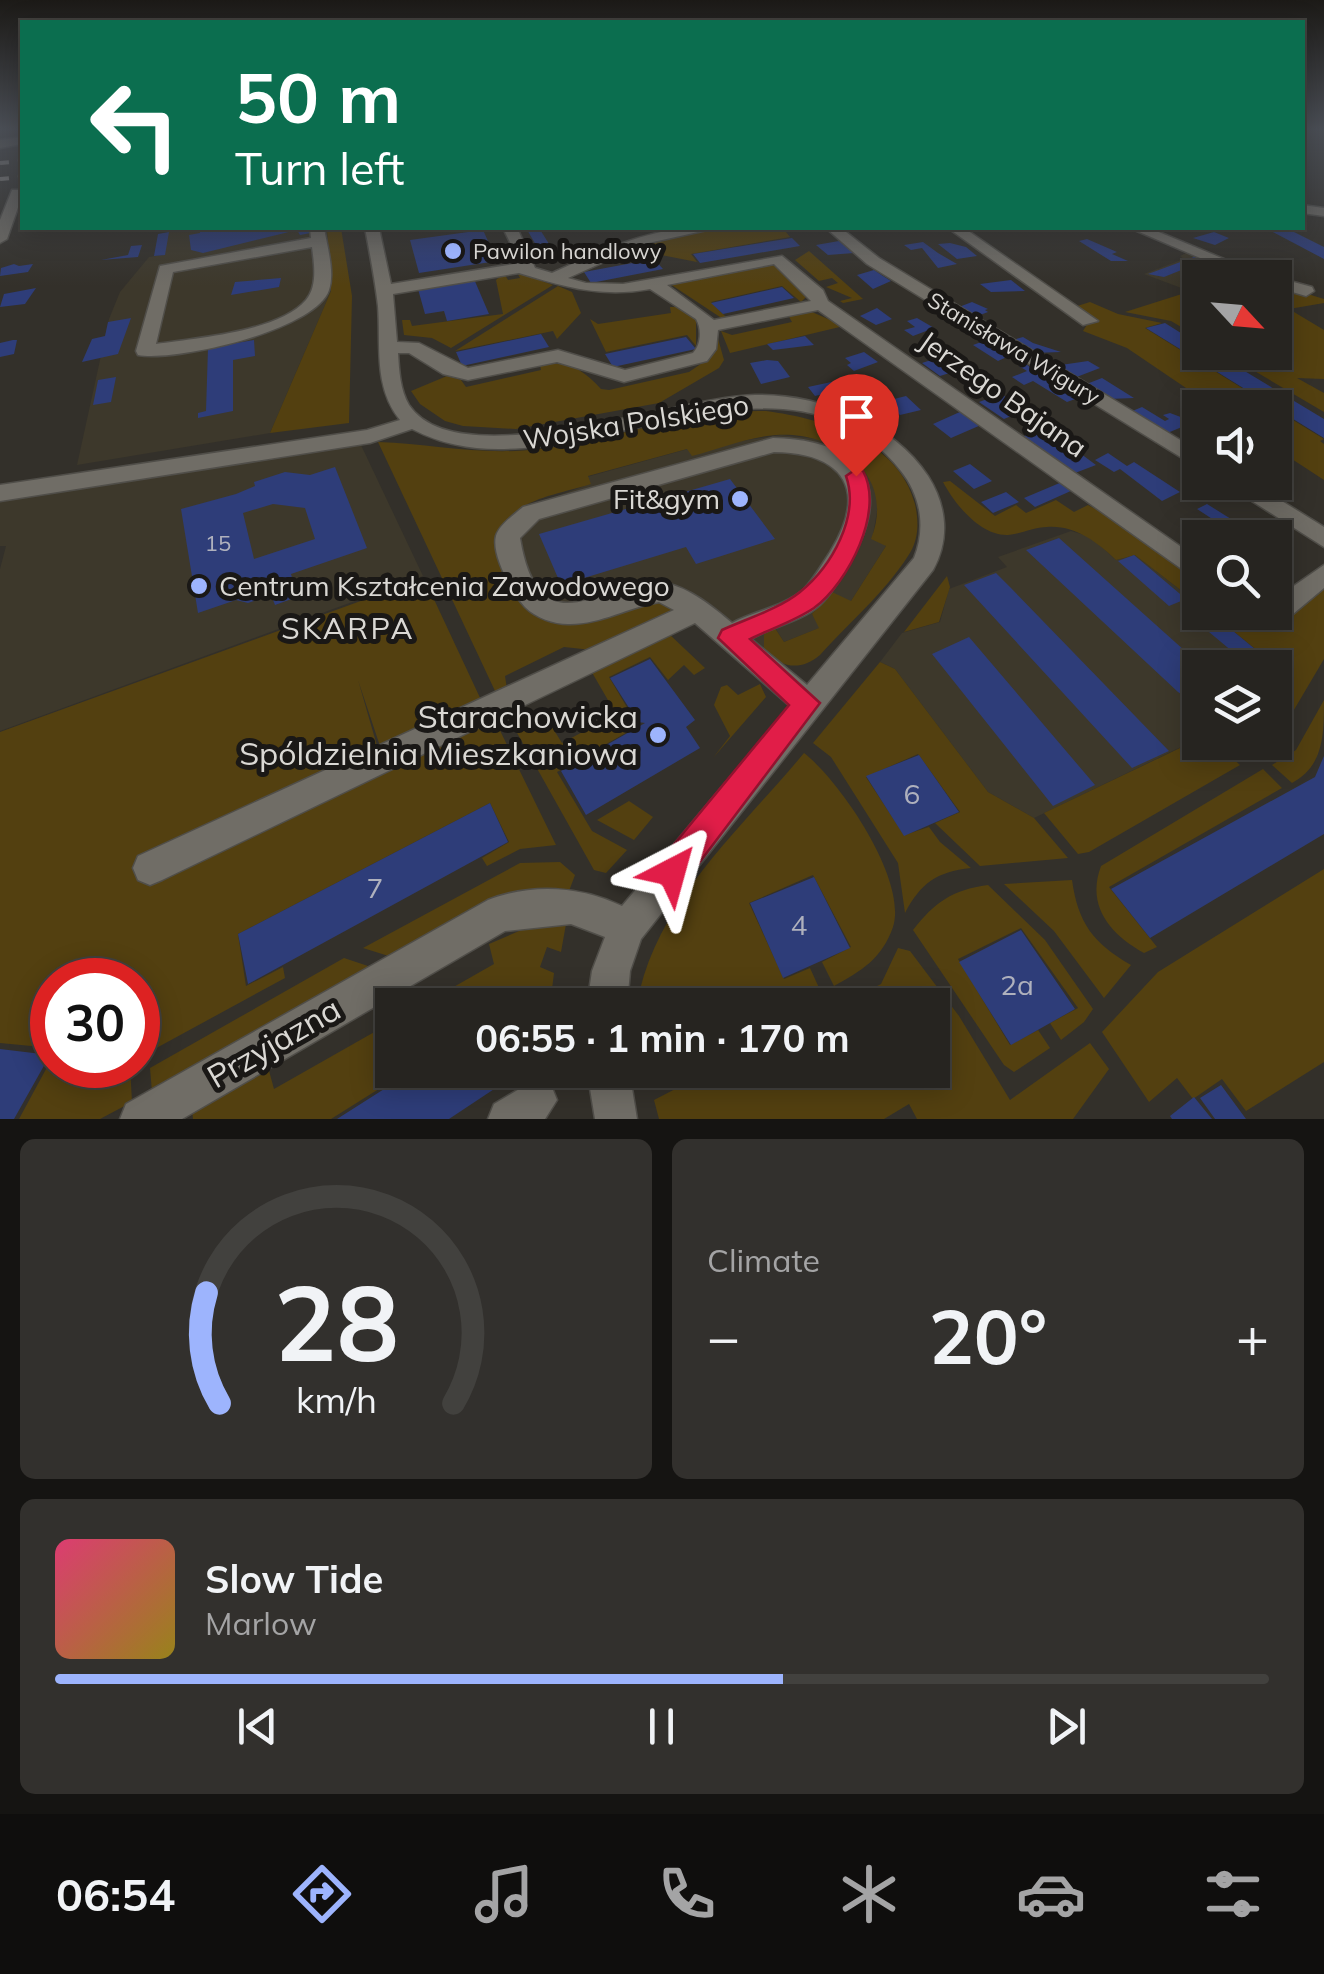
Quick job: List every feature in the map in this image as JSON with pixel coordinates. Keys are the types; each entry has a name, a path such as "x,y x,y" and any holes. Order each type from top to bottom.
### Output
{"street":[{"path":"0,194 20,193 0,240"},
{"path":"0,493 370,436 414,422 394,396 385,290 372,230"},
{"path":"556,277 640,240 698,230"},
{"name":"Stanisława Wigury","path":"836,230 905,281 1182,451"},
{"path":"958,230 1089,321"},
{"path":"1143,230 1218,260"},
{"path":"512,232 528,262 526,268"},
{"path":"318,234 322,292 312,306 295,318 252,332 145,351 166,269 318,234"},
{"name":"Jerzego Bajana","path":"654,284 777,259 817,294 821,304 1182,559"},
{"path":"385,290 526,268 604,290 654,284 702,316 709,326 821,304"},
{"path":"1292,287 1306,292"},
{"path":"1065,304 1086,298"},
{"name":"Wojska Polskiego","path":"390,348 413,347 450,370 468,374 558,356 624,376 700,358 707,349 709,326"},
{"name":"Wojska Polskiego","path":"414,422 452,439 523,442 668,413 758,401 828,414 884,442 910,466 925,491 933,524 932,546 924,563 627,928 616,954 611,988"},
{"path":"731,638 806,601 848,546 857,530 862,494 844,463 806,446 773,445 531,513 508,536 531,598 544,609 572,614 662,592 698,610 807,703"},
{"path":"1262,500 1324,538"},
{"path":"1292,601 1318,580"},
{"path":"150,868 698,610"},
{"name":"Przyjazna","path":"140,1119 501,913 570,906 627,928"},
{"path":"611,1088 616,1119"}],"shaded area":[{"path":"168,230 327,230 331,291 270,433 77,465 109,319 120,292 149,257 163,255"},
{"path":"327,230 341,230 352,296 349,423 270,433 331,291"},
{"path":"711,230 789,230 786,232 790,237 691,254 697,262 656,254 645,242"},
{"path":"809,251 863,299 840,301 852,298 826,287 838,283 832,278 819,281 795,260"},
{"path":"1186,253 1203,260 1182,260 1182,288 1144,274 1184,259 1180,256"},
{"path":"767,264 778,267 808,295 801,302 782,286 711,302 727,318 723,319 670,284"},
{"path":"517,272 553,285 451,348 432,338 404,335 402,320 410,320 412,326 503,314 496,280 504,273 508,280 520,278"},
{"path":"558,286 572,292 581,313 557,339 553,331 455,351"},
{"path":"1292,289 1324,299 1324,303 1292,308"},
{"path":"1182,294 1182,327 1171,321 1125,312"},
{"path":"1090,302 1118,314 1162,323 1145,328 1182,351 1182,370 1213,370 1245,390 1189,390 1127,348 1083,331 1088,323 1074,307"},
{"path":"670,307 679,307 696,320 696,346 687,335 606,352 590,319 598,324 671,313"},
{"path":"1292,311 1324,330 1324,379 1297,378 1324,393 1324,412 1253,370 1292,370"},
{"path":"812,312 844,326 730,353 721,331 732,335 792,322 788,315"},
{"path":"717,335 724,360 719,368 659,403 516,429 445,421 420,404 411,391 447,376 461,380 466,387 541,370 540,365 550,364 574,368 601,389 609,390 689,372 711,357"},
{"path":"766,411 811,420 856,436 893,464 906,482 916,511 914,544 899,569 866,607 820,655 806,664 785,664 764,652 764,634 773,625 784,642 819,628 812,614 832,592 851,601 886,546 871,539 877,516 875,495 868,476 855,461 819,440 798,436 755,438 692,456 687,449 588,476 591,484 532,502 508,518 496,545 525,606 662,600 679,610 592,650 564,647 505,676 507,689 496,693 378,442 518,451 567,445 709,415"},
{"path":"1292,419 1324,439 1320,441 1324,444 1324,480 1292,459"},
{"path":"781,435 818,439 856,460 875,484 878,506 873,534 886,546 851,601 812,614 820,628 784,642 774,626 764,652 698,610 556,621 496,545 498,531 513,512 590,484 587,477 688,449"},
{"name":"Centrum Kształcenia Zawodowego","path":"360,443 423,576 0,731 0,569 6,546 0,546 0,499"},
{"path":"950,481 995,516 1016,505 1026,513 1056,500 1074,512 1088,505 1123,524 1182,567 1182,591 1135,555 1116,560 1076,532 1057,527 1008,535 988,530 969,517 943,482"},
{"path":"1071,531 1091,537 1116,560 1135,555 1182,591 1182,630 1232,630 1257,650 1182,650 1181,747 1034,818 988,792 895,669 880,662 902,633 940,622 949,589 1007,567 998,557"},
{"path":"947,576 950,587 939,622 904,632"},
{"path":"424,578 482,702 382,752 358,680 380,756 490,710 556,845 520,849 487,866 482,858 509,842 490,803 238,934 246,986 283,967 285,978 160,1046 160,958 30,958 30,1046 0,1043 0,732"},
{"path":"1324,584 1324,659 1292,713 1292,650 1257,650 1232,630 1292,630 1292,611"},
{"path":"668,633 705,668 694,675 684,665 668,680 650,657 609,677 638,726 557,772 592,831 627,850 606,873 594,870 502,706 509,702 521,720 542,711 562,743 616,714 590,669"},
{"path":"880,662 895,669 988,792 1034,818 1068,858 980,866 935,823 960,812 918,754 866,777 904,835 929,827 940,842 971,868 948,872 931,881 905,913 898,863 831,757 813,743"},
{"path":"760,684 766,697 713,758 730,736 714,705 721,687 727,685 738,695"},
{"path":"1324,700 1320,748 1310,768 1292,783 1272,765 1292,760"},
{"path":"1181,722 1182,760 1235,760 1240,765 1089,852 1078,854 1044,813 1180,748"},
{"path":"804,753 852,808 881,859 895,907 893,927 883,948 862,969 834,986 822,962 851,947 813,875 749,903 784,979 810,968 819,988 641,988 661,934 728,839"},
{"path":"1263,769 1282,788 1109,887 1157,947 1144,953 1121,937 1099,906 1097,880 1101,866"},
{"path":"629,801 653,817 634,840 597,820"},
{"path":"560,862 575,875 569,891 496,899 401,949 395,958 363,948 520,863"},
{"path":"1324,869 1324,1062 1246,1111 1222,1079 1193,1099 1177,1078 1149,1102 1102,1032 1158,972"},
{"path":"1072,880 1083,920 1097,940 1131,965 1104,998 1054,931 1004,884"},
{"path":"988,885 1045,940 1093,1009 1084,1022 1061,1040 1050,1023 1078,1008 1021,928 958,959 1010,1045 1038,1030 1050,1048 1014,1072 1004,1065 913,930 945,899"},
{"path":"540,922 566,924 561,952 547,947 540,967 554,973 552,988 452,988 494,964 489,944"},
{"path":"898,948 910,951 938,988 873,988 881,984"},
{"path":"344,958 377,969 160,1088 160,1062"},
{"path":"950,1004 1010,1100 1090,1043 1109,1069 1073,1119 917,1119 909,1104 884,1119 659,1119 654,1100 677,1088 950,1088"},
{"path":"375,1032 375,1088 380,1088 331,1119 193,1119 192,1109 268,1067 274,1089"},
{"path":"36,1088 131,1088 132,1102 100,1119 19,1119"}],"building":[{"path":"297,230 203,253 191,250 189,235"},
{"name":"Pawilon handlowy","path":"483,230 497,261 419,273 410,240"},
{"path":"527,230 540,230 556,255 543,257"},
{"path":"1290,230 1324,247 1324,259 1271,231"},
{"path":"169,232 165,255 154,256 158,234"},
{"path":"1214,232 1229,238 1215,245 1193,238"},
{"path":"792,238 800,246 700,263 693,254"},
{"path":"1087,239 1128,261 1111,261 1079,241"},
{"path":"839,241 854,253 828,255 816,245"},
{"path":"923,242 957,264 938,268 922,248 911,250 904,245"},
{"path":"938,244 966,247 977,256 957,259"},
{"path":"142,245 138,257 101,260 128,255 131,246"},
{"path":"654,259 663,269 591,283 584,272"},
{"path":"1182,261 1182,270 1164,277 1148,274"},
{"path":"33,264 28,272 0,276 1,268"},
{"path":"874,270 891,281 873,289 857,275"},
{"path":"281,278 279,287 231,295 235,282"},
{"path":"474,279 489,314 447,321 444,311 425,314 418,289"},
{"path":"1011,280 1025,291 991,292 980,284"},
{"path":"782,287 794,298 723,314 711,303"},
{"path":"36,288 25,304 0,307 4,294"},
{"path":"972,302 988,312 975,317 959,307"},
{"path":"877,308 892,319 876,325 860,316"},
{"path":"131,318 118,354 82,362 92,339 105,336 108,322"},
{"path":"917,318 934,328 913,336 904,330 915,327 907,321"},
{"path":"1165,323 1182,334 1182,350 1146,328"},
{"path":"541,334 549,347 462,366 456,352"},
{"path":"805,336 814,345 773,350 767,344"},
{"path":"686,337 696,349 613,367 605,354"},
{"path":"1023,337 1061,352 1033,353 1013,340"},
{"path":"17,340 14,354 0,357 0,343"},
{"path":"254,340 255,356 233,360 233,411 198,418 198,413 206,411 208,348"},
{"path":"984,341 1009,356 998,361 973,345"},
{"path":"864,352 878,362 854,371 845,358"},
{"path":"940,357 959,370 940,376 922,363"},
{"path":"778,361 790,377 761,384 750,363"},
{"path":"1088,361 1100,368 1074,378 1054,366"},
{"path":"1026,364 1078,398 1067,402 1033,381 1024,385 1012,377 1027,371 1019,366"},
{"path":"1214,370 1243,370 1276,390 1246,390"},
{"path":"116,377 111,402 93,405 98,380"},
{"path":"850,378 858,386 815,396 808,387"},
{"path":"1102,378 1134,398 1108,399 1084,385"},
{"path":"1001,394 1026,410 1004,419 979,402"},
{"path":"906,396 921,410 900,415 886,401"},
{"path":"1292,400 1324,419 1324,438 1292,418"},
{"path":"1142,407 1165,421 1169,419 1163,415 1170,413 1182,418 1182,427 1165,434 1130,412"},
{"path":"962,411 981,425 951,438 933,424"},
{"path":"1041,428 1096,465 1075,473 1022,437"},
{"path":"1108,453 1127,466 1134,462 1180,492 1162,501 1120,469 1114,472 1095,460"},
{"path":"970,464 992,481 974,489 953,471"},
{"path":"335,467 367,548 291,574 297,597 275,605 271,595 248,603 236,600 198,613 181,509 236,494 255,486 254,482 285,472 310,475","holes":["273,504 305,508 315,539 254,559 243,513"]},
{"path":"730,479 775,539 696,564 686,547 561,585 539,534"},
{"path":"1062,482 1073,490 1035,507 1024,498"},
{"path":"1006,492 1019,502 993,513 981,502"},
{"path":"1207,504 1231,520 1214,520 1197,509"},
{"path":"1059,538 1184,650 1182,695 1178,692 1026,550"},
{"path":"1134,555 1182,596 1182,601 1169,606 1118,561"},
{"path":"996,573 1169,751 1132,768 964,585"},
{"path":"1207,630 1232,630 1256,650 1231,650"},
{"path":"969,637 1095,785 1053,806 932,654"},
{"name":"Starachowicka Spóldzielnia Mieszkaniowa","path":"650,659 695,720 686,727 700,748 586,815 561,771 645,723 638,722 610,678"},
{"path":"919,755 959,812 904,836 866,776"},
{"path":"1324,756 1324,834 1150,938 1111,889 1315,777"},
{"path":"490,803 508,842 248,984 238,934"},
{"path":"814,877 850,948 783,978 750,903"},
{"path":"1021,930 1075,1009 1011,1045 959,962"},
{"path":"0,1049 30,1053 31,1088 14,1119 0,1119"},
{"path":"1221,1085 1246,1119 1215,1119 1200,1098"},
{"path":"386,1088 496,1088 449,1119 337,1119"},
{"path":"1194,1097 1212,1119 1172,1119 1170,1116"}],"place":[{"name":"Pawilon handlowy","path":"453,251"},
{"name":"Fit&gym","path":"740,499"},
{"name":"Centrum Kształcenia Zawodowego","path":"199,586"},
{"name":"Starachowicka Spóldzielnia Mieszkaniowa","path":"658,735"}],"district":[{"name":"SKARPA","path":"348,629"}],"route":[{"path":"672,872 807,703 731,638 748,626 806,601 821,586 857,530 862,494 856,476"}]}
